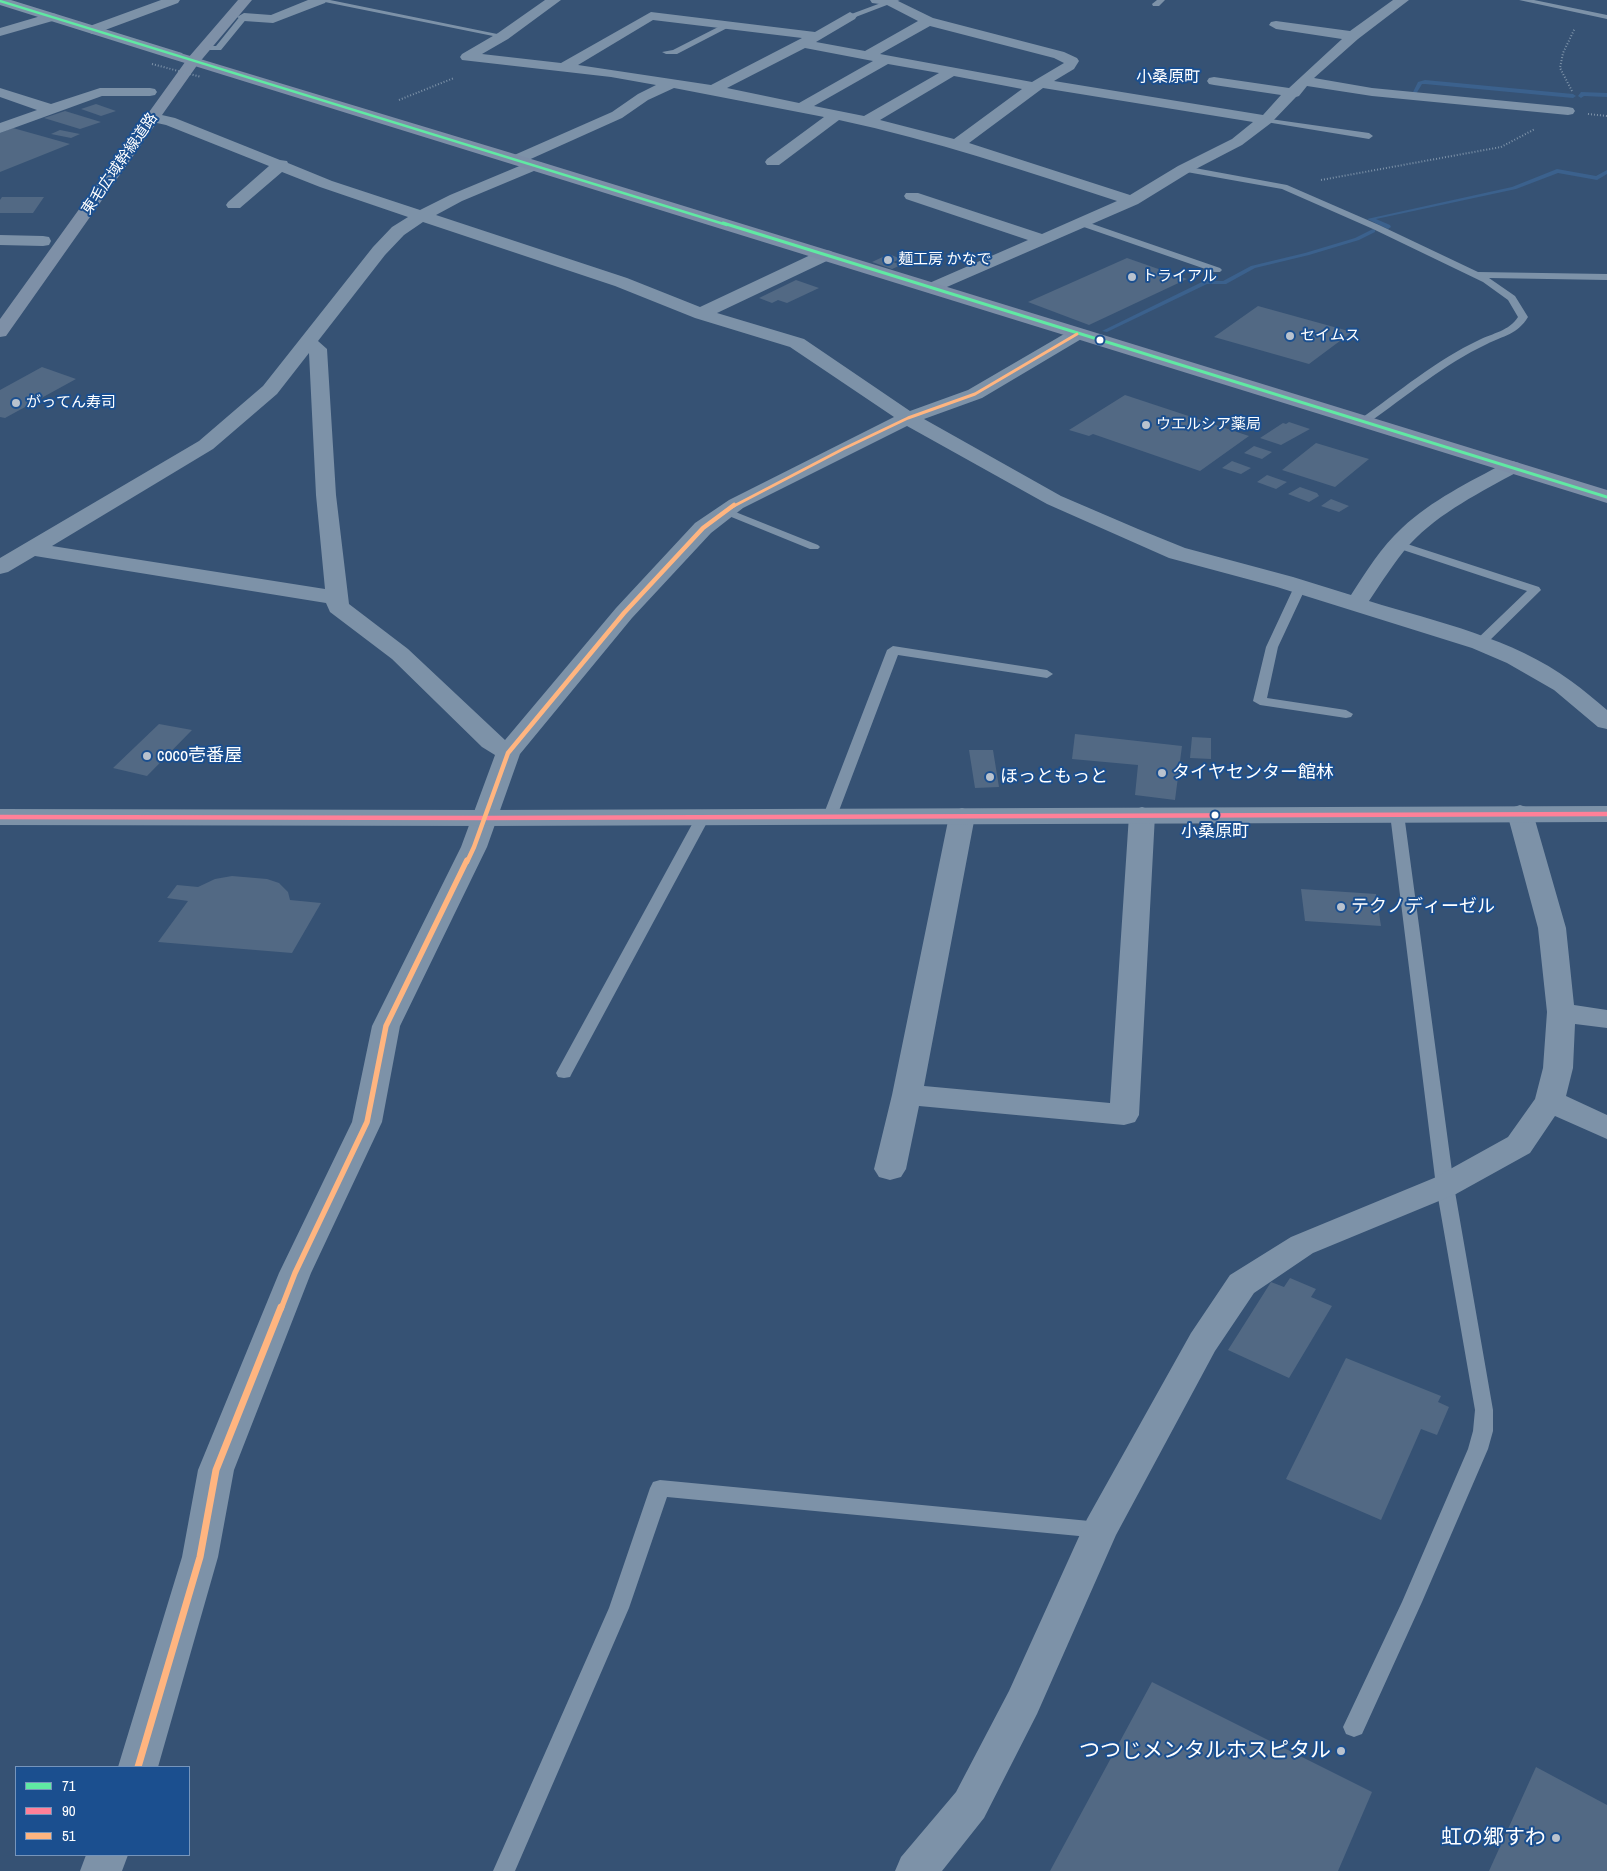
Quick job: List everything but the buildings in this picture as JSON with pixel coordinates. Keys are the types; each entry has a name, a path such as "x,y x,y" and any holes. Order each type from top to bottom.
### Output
{"highway":[{"name":"東毛広域幹線道路","path":"138,108 178,61 245,0"},
{"name":"東毛広域幹線道路","path":"0,332 153,118 178,61"},
{"path":"38,248 55,226"}],"main road":[{"path":"178,61 535,164 1607,497"}],"street":[{"path":"92,30 173,0"},
{"path":"233,10 260,0"},
{"path":"233,10 273,19 320,0"},
{"path":"554,0 503,36 467,57 611,73 713,90 867,121 957,144 1132,201"},
{"path":"933,288 1132,201 1184,169 1237,142 1266,120 1304,81 1353,36 1402,0"},
{"path":"0,1 92,30 178,61"},
{"path":"888,1 928,21 1058,55 1072,61 1069,66 1037,85 957,144"},
{"path":"563,68 670,5"},
{"path":"651,16 817,36"},
{"path":"713,90 817,36 850,16"},
{"path":"0,32 51,17"},
{"path":"866,56 928,21"},
{"path":"1276,25 1353,36"},
{"path":"802,44 982,78 1266,120"},
{"path":"1015,58 1031,49"},
{"path":"801,108 886,60"},
{"path":"0,128 100,92 178,61"},
{"path":"982,78 999,68"},
{"path":"867,121 951,72"},
{"path":"1214,81 1294,93"},
{"path":"1304,81 1372,92 1568,111"},
{"path":"518,159 617,115 644,97 672,83"},
{"path":"0,92 50,109"},
{"path":"773,162 837,115"},
{"path":"153,118 170,121 281,164 326,184 621,282 701,314 797,343 908,418 1054,500 1130,534 1177,552 1300,587 1480,643 1515,658 1562,685 1607,722"},
{"path":"234,205 281,164"},
{"path":"0,567 206,445 270,390 379,251 398,232 422,216 456,198 535,164"},
{"path":"912,196 1043,240"},
{"path":"0,240 38,248"},
{"path":"701,314 825,255"},
{"path":"138,1766 200,1557 216,1470 295,1273 366,1122 386,1026 474,847 508,753 624,613 703,528 728,512 736,504 908,418 975,394 1078,334"},
{"path":"308,342 318,350 326,495 338,607 400,654 491,742 508,753"},
{"path":"1356,604 1409,533 1453,499 1512,467"},
{"path":"32,548 337,598"},
{"path":"916,1871 970,1805 1023,1702 1100,1530 1203,1342 1242,1284 1302,1245 1445,1186 1519,1145 1550,1101 1558,1068 1560,1012 1552,928 1520,813"},
{"path":"0,817 486,818 1607,814"},
{"path":"907,1095 1124,1115 1142,815"},
{"path":"890,1169 907,1095 962,816"},
{"path":"1560,1012 1607,1019"},
{"path":"1550,1101 1607,1128"},
{"path":"100,1871 107,1856"}],"lane":[{"path":"320,0 503,36"},
{"path":"1523,0 1607,17"},
{"path":"850,16 888,1"},
{"path":"666,52 674,52 729,25"},
{"path":"1266,120 1370,136"},
{"path":"1184,169 1284,187 1376,227 1477,275 1512,298 1523,317 1519,326 1484,341 1456,357 1364,422"},
{"path":"1081,223 1217,270"},
{"path":"1477,275 1607,277"},
{"path":"728,512 814,548"},
{"path":"1398,546 1535,590 1480,643"},
{"path":"1300,587 1272,648 1260,700 1346,714"},
{"path":"830,816 893,650 1047,674"},
{"path":"1354,1727 1412,1602 1478,1450 1483,1430 1484,1410 1445,1186 1397,814"},
{"path":"564,1073 703,817"},
{"path":"504,1871 619,1608 660,1488 1100,1530"}],"path":[{"path":"1284,187 1501,147 1568,111 1575,103 1576,98 1560,68 1564,54 1583,12"},
{"path":"152,64 201,77"},
{"path":"391,103 454,78"}],"waterway":[{"path":"1414,93 1420,83 1425,82 1573,96"},
{"path":"1581,96 1581,94 1607,95"},
{"path":"1388,227 1370,219 1514,188 1557,171 1597,178 1607,172"},
{"path":"1105,331 1206,282 1224,283 1253,267 1307,254 1357,239 1373,231"}],"transit line":[{"name":"71","path":"0,1 1607,497"},
{"name":"51","path":"138,1766 200,1557 216,1470 295,1273 367,1122 386,1026 474,847 508,753 624,613 703,528 736,504 843,449 908,418 975,394 1077,334"},
{"name":"90","path":"0,817 486,818 1607,814"}],"place":[{"name":"麺工房 かなで","path":"888,260"},
{"name":"トライアル","path":"1132,277"},
{"name":"セイムス","path":"1290,336"},
{"name":"がってん寿司","path":"16,403"},
{"name":"ウエルシア薬局","path":"1146,425"},
{"name":"coco壱番屋","path":"147,756"},
{"name":"タイヤセンター館林","path":"1162,773"},
{"name":"ほっともっと","path":"990,777"},
{"name":"小桑原町","path":"1215,815"},
{"name":"テクノディーゼル","path":"1341,907"},
{"name":"つつじメンタルホスピタル","path":"1341,1751"},
{"name":"虹の郷すわ","path":"1556,1838"}],"district":[{"name":"小桑原町","path":"1168,78"}]}
